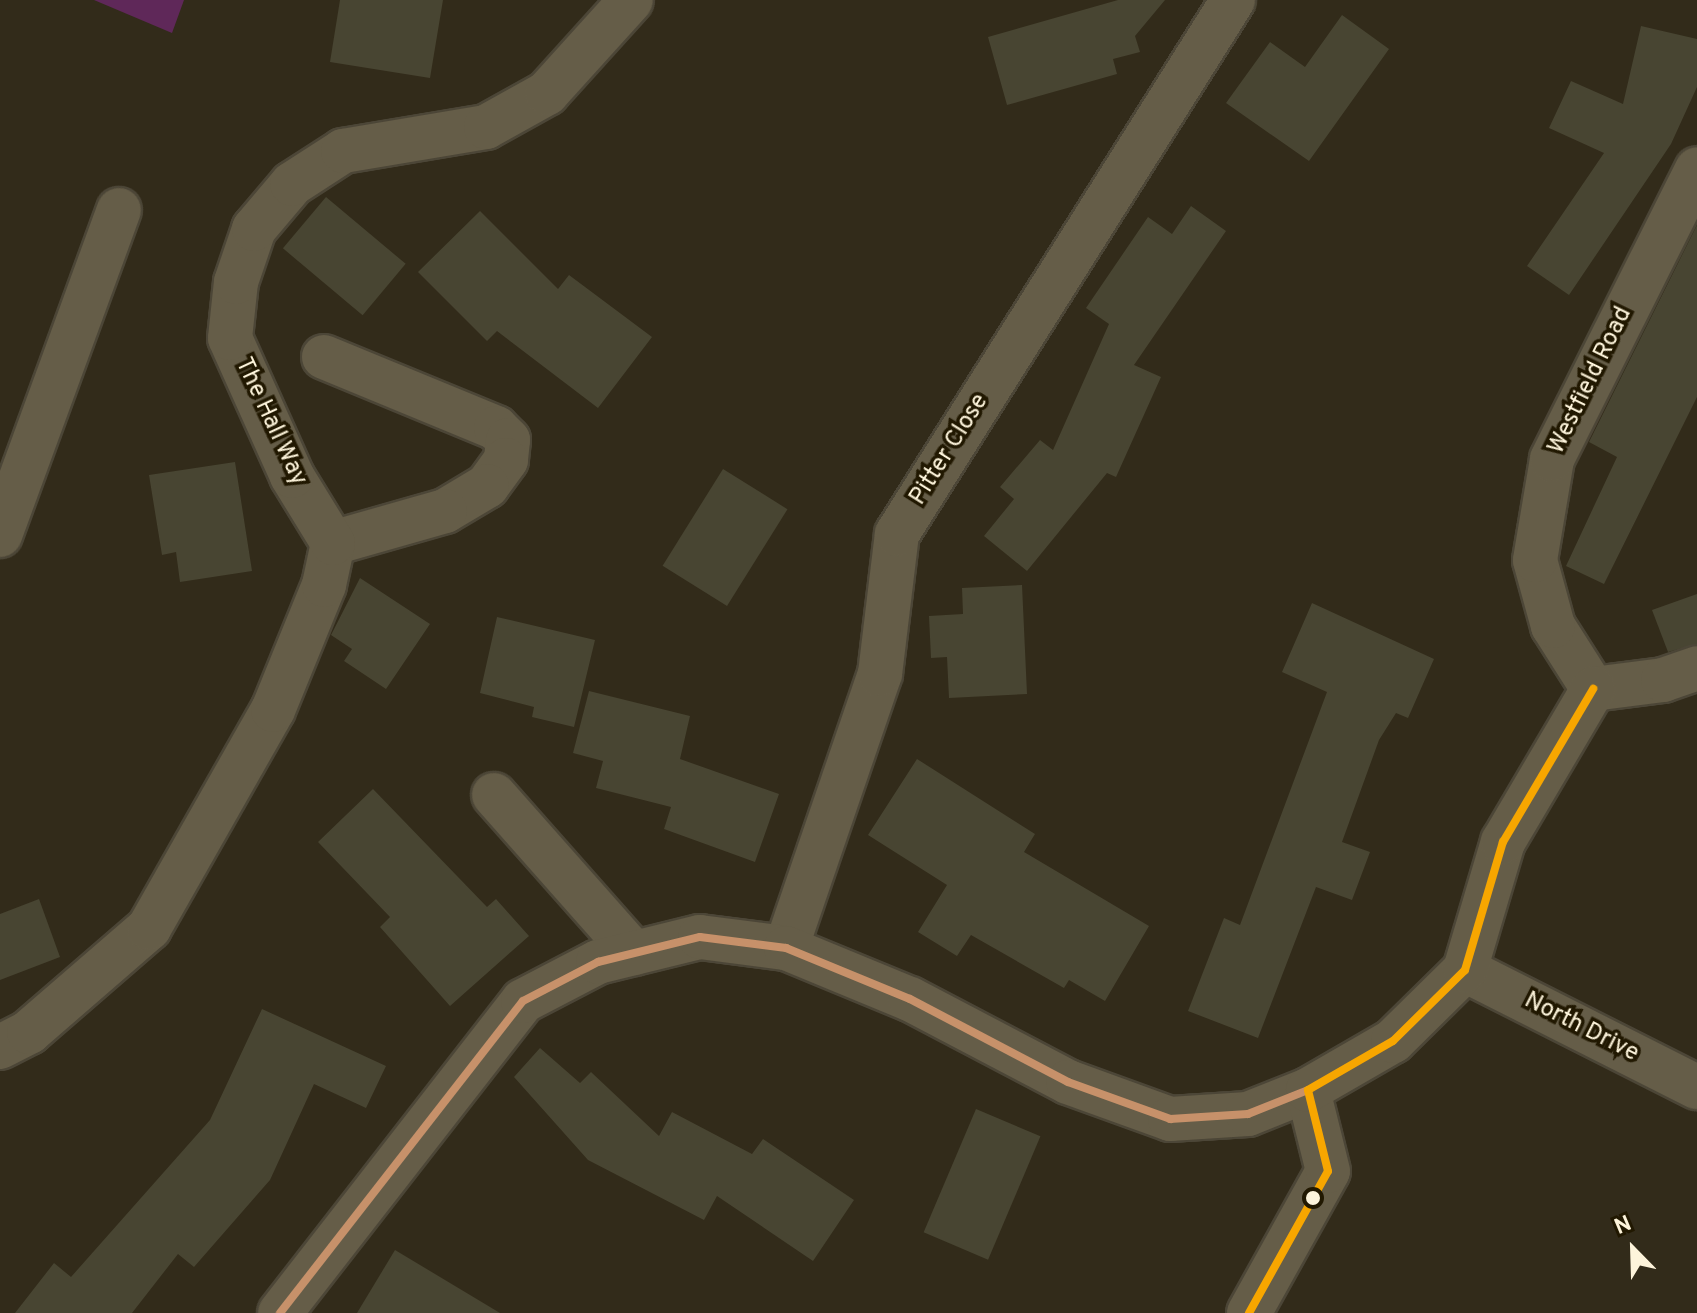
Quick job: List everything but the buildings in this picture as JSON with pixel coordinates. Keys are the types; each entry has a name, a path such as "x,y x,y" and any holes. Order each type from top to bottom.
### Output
{"street":[{"name":"The Hall Way","path":"333,543 292,476 230,338 236,282 254,229 292,184 343,151 486,127 547,93 631,0"},
{"name":"Pitter Close","path":"786,948 880,674 897,534 1233,0"},
{"name":"Westfield Road","path":"1593,689 1553,626 1535,560 1552,459 1697,169"},
{"path":"0,535 119,210"},
{"path":"0,1047 29,1032 149,928 273,710 324,585 333,543 445,511 487,486 506,460 508,440 496,428 324,357"},
{"path":"280,1313 523,1001 598,962 700,937 786,948 910,999 1068,1082 1170,1119 1248,1114 1308,1090 1393,1041 1465,970 1503,842 1593,689 1663,680 1697,668"},
{"path":"494,795 634,953"},
{"name":"North Drive","path":"1465,970 1697,1087"},
{"path":"1249,1313 1328,1171 1308,1090"}],"shaded area":[{"path":"94,0 184,0 172,33"}],"transit line":[{"path":"1249,1313 1328,1171 1308,1090 1393,1041 1465,970 1503,842 1593,689"},
{"path":"280,1313 523,1001 598,962 700,937 786,948 910,999 1068,1082 1170,1119 1248,1114 1308,1090"}]}
